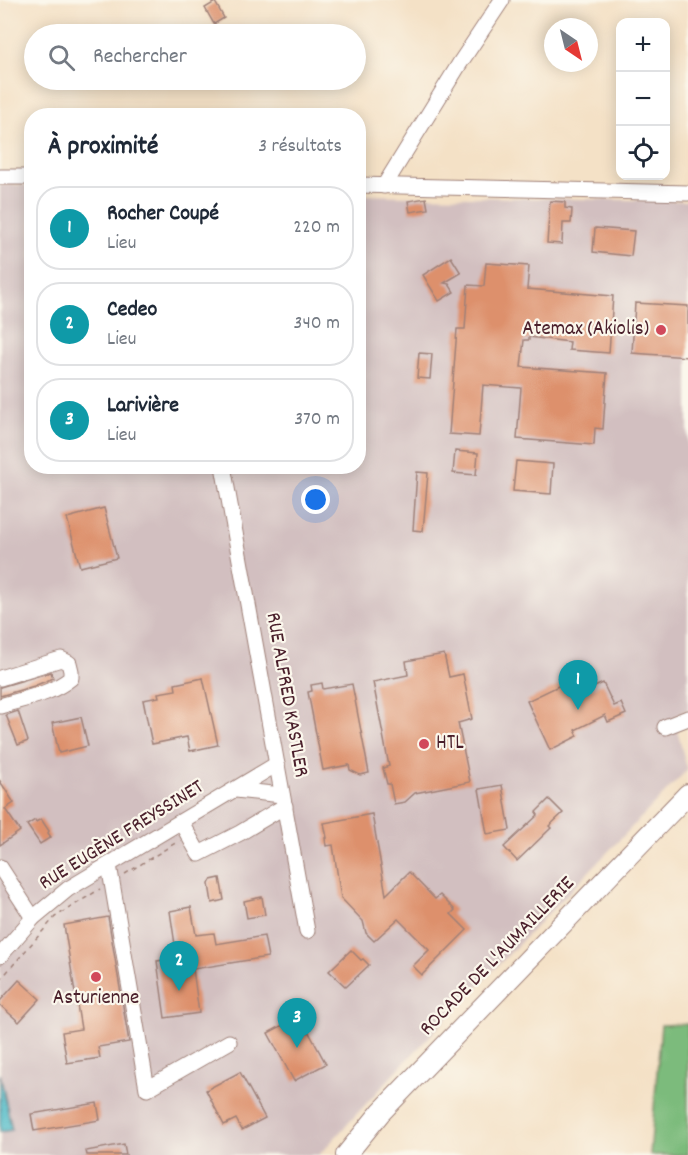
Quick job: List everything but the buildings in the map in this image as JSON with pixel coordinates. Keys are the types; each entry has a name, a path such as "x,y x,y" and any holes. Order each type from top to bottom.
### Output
{"main road":[{"name":"ROCADE DE L'AUMAILLERIE","path":"345,1155 381,1112 688,794"}],"street":[{"path":"384,186 502,0"},
{"path":"0,177 24,177"},
{"path":"366,185 688,193"},
{"name":"RUE ALFRED KASTLER","path":"224,474 307,931"},
{"path":"0,678 61,659 69,663 71,671 71,678 51,690 0,706"},
{"path":"665,728 688,717"},
{"name":"RUE EUGÈNE FREYSSINET","path":"0,956 22,942 33,918 68,889 109,865 185,829 236,790 277,765"},
{"path":"236,790 283,800"},
{"path":"185,829 199,854 240,833 283,800"},
{"path":"109,865 147,1089 229,1042"},
{"path":"0,867 33,918"}],"path":[{"path":"0,980 22,942 185,829"}],"shaded area":[{"path":"0,185 24,185 24,474 366,474 366,195 688,201 688,710 674,717 687,770 401,1066 319,1155 0,1155"}],"green space":[{"path":"688,1024 688,1155 650,1155 661,1025"}],"water":[{"path":"0,1074 12,1130 0,1132"}],"place":[{"name":"Atemax (Akiolis)","path":"661,330"},
{"name":"Rocher Coupé","path":"578,710"},
{"name":"HTL","path":"424,744"},
{"name":"Asturienne","path":"96,977"},
{"name":"Cedeo","path":"179,991"},
{"name":"Larivière","path":"297,1048"}]}
